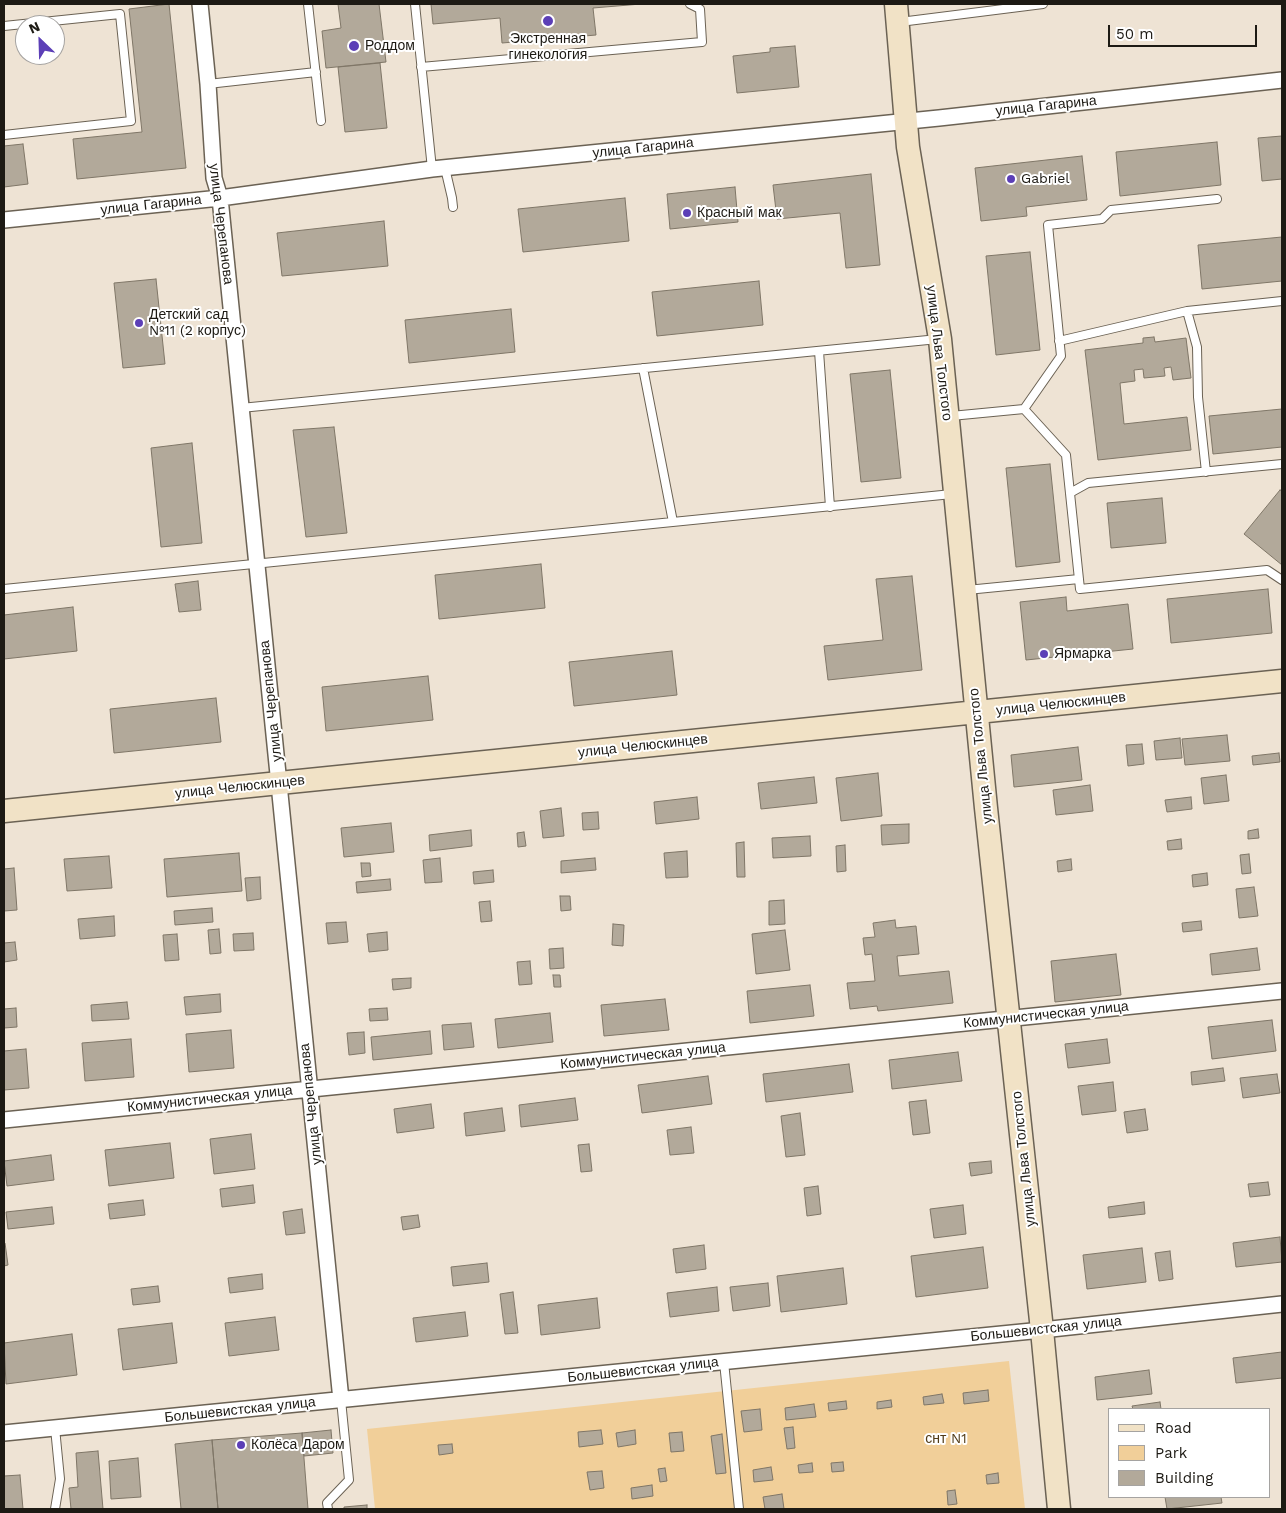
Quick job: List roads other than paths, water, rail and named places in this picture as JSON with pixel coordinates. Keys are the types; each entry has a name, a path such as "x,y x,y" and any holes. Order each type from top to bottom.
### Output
{"street":[{"name":"улица Черепанова","path":"200,4 208,84 214,178 220,198 341,1400"},
{"name":"улица Льва Толстого","path":"897,13 908,147 940,339 1008,1019 1060,1509"},
{"name":"улица Гагарина","path":"4,220 220,198 438,169 1282,80"},
{"name":"улица Челюскинцев","path":"4,811 1282,681"},
{"name":"Коммунистическая улица","path":"4,1120 1282,992"},
{"name":"Большевистская улица","path":"4,1433 1042,1330 1282,1304"}],"lane":[{"path":"308,4 321,120"},
{"path":"415,4 422,67 438,169 452,198 453,207"},
{"path":"422,67 702,42 700,9 690,4"},
{"path":"897,13 939,18 1043,4"},
{"path":"4,26 120,14 131,121 4,135"},
{"path":"208,84 316,72"},
{"path":"948,417 1024,409 1060,356 1048,225 1102,219 1111,210 1216,199"},
{"path":"1059,341 1187,311 1282,301"},
{"path":"1187,311 1197,347 1198,397 1206,472"},
{"path":"241,408 940,339"},
{"path":"819,351 830,507"},
{"path":"642,368 673,522"},
{"path":"1024,409 1066,455 1080,589 1267,570 1282,580"},
{"path":"1070,494 1088,483 1282,464"},
{"path":"4,588 955,494"},
{"path":"965,591 1079,579"},
{"path":"724,1362 739,1509"},
{"path":"328,1509 327,1503 349,1480 341,1400"},
{"path":"55,1428 60,1478 55,1509"}],"place":[{"name":"Экстренная гинекология","path":"548,21"},
{"name":"Роддом","path":"354,46"},
{"name":"Gabriel","path":"1011,179"},
{"name":"Красный мак","path":"687,213"},
{"name":"Детский сад №11 (2 корпус)","path":"139,323"},
{"name":"Ярмарка","path":"1044,654"},
{"name":"Колёса Даром","path":"241,1445"}],"park label":[{"name":"снт N1","path":"946,1439"}]}
